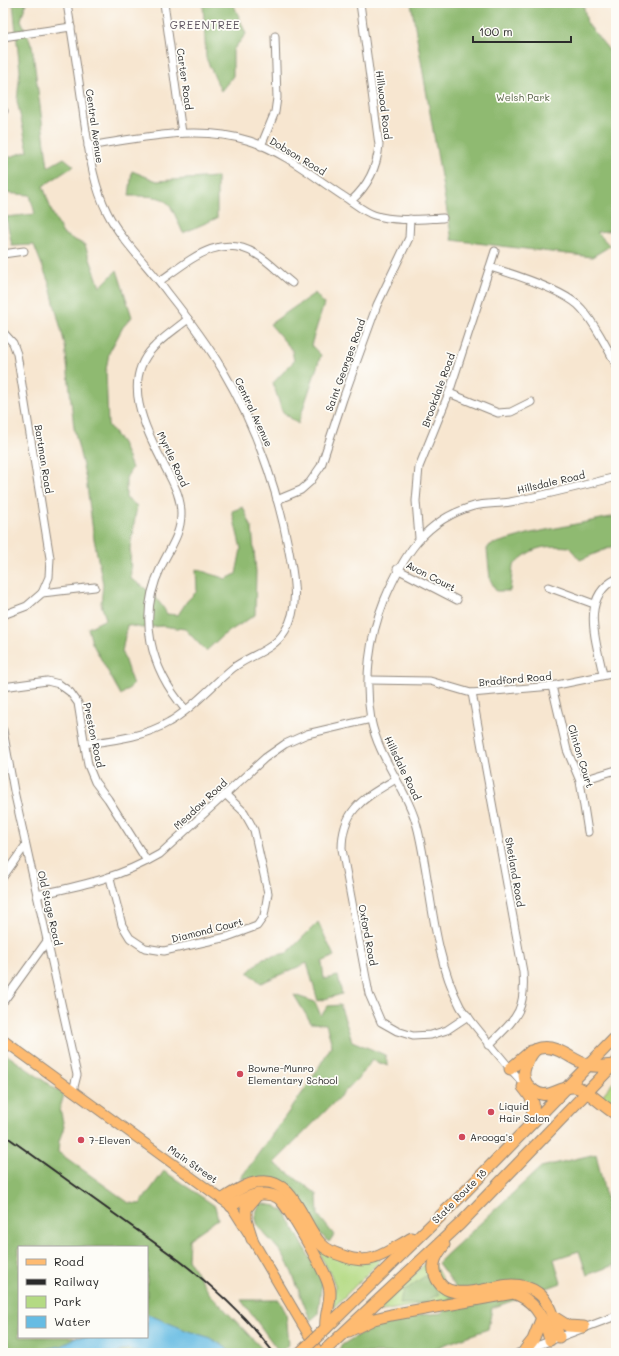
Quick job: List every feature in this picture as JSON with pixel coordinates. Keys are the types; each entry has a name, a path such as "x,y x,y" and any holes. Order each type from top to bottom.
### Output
{"highway":[{"name":"State Route 18","path":"300,1353 462,1195 616,1037"},
{"path":"510,1069 528,1053 539,1048 552,1048 588,1065 601,1067 615,1064"},
{"path":"530,1124 534,1109 534,1100 523,1087 523,1081 525,1065 534,1050"},
{"name":"State Route 18","path":"320,1353 460,1224 586,1092 615,1064"},
{"path":"523,1081 540,1094 555,1093 575,1087 586,1092 606,1109 616,1114"},
{"path":"227,1203 243,1187 258,1182 277,1185 293,1198 320,1243 334,1254 355,1260 373,1259 423,1232"},
{"path":"227,1203 258,1194 277,1197 287,1207 326,1274 330,1288 329,1304 325,1318 325,1330"},
{"path":"252,1239 246,1220 246,1209 258,1194"},
{"path":"460,1224 437,1254 434,1261 433,1268 439,1283 445,1288 460,1293 512,1285 522,1286 540,1294 552,1316 554,1339"},
{"path":"339,1336 374,1319 513,1293 523,1296 531,1302 554,1339"},
{"path":"552,1316 568,1326 584,1327"},
{"path":"521,1351 533,1340 541,1320"}],"main road":[{"name":"Main Street","path":"3,1040 227,1203 252,1239 320,1353"}],"street":[{"name":"Central Avenue","path":"67,3 94,180 107,213 127,243 160,281 188,319 221,368 242,408 261,450 277,500 290,557 295,604 291,622 281,637 272,646 241,662 172,721 124,739 85,744"},
{"name":"Carter Road","path":"164,3 182,133"},
{"name":"Hillwood Road","path":"351,201 362,190 371,176 377,161 379,145 360,3"},
{"path":"3,37 71,27"},
{"path":"261,146 274,112 277,98 275,36"},
{"name":"Dobson Road","path":"88,146 182,133 215,134 233,137 261,146 284,157 373,215 410,219 444,218"},
{"name":"Saint Georges Road","path":"277,500 301,490 310,482 321,466 343,399 377,305 409,238 410,219"},
{"path":"160,281 204,251 224,245 237,246 257,254 292,283"},
{"path":"3,254 24,251"},
{"name":"Brookdale Road","path":"419,538 416,494 419,467 449,393 495,251"},
{"path":"490,267 521,277 568,298 577,305 585,313 616,365"},
{"name":"Myrtle Road","path":"185,709 175,698 161,674 151,649 148,622 149,602 157,574 179,531 181,505 175,487 159,455 139,407 137,388 140,370 148,353 160,341 188,319"},
{"name":"Bartman Road","path":"3,332 13,343 17,354 50,564 49,578 42,593"},
{"path":"449,393 498,413 511,412 531,402"},
{"name":"Hillsdale Road","path":"523,1081 510,1069 489,1045 461,1008 444,966 418,830 408,800 383,753 371,719 368,668 374,632 380,611 397,569 419,538 433,526 448,516 476,505 510,502 616,477"},
{"name":"Avon Court","path":"397,569 457,600"},
{"path":"603,675 592,617 594,604 602,589 616,578"},
{"path":"3,615 27,606 42,593 95,587"},
{"path":"548,587 594,604"},
{"name":"Bradford Road","path":"368,680 430,681 450,688 472,693 552,686 616,673"},
{"name":"Preston Road","path":"3,687 47,682 59,684 70,692 78,703 88,765 94,782 108,799 147,861"},
{"name":"Clinton Court","path":"552,686 566,750 580,781 588,832"},
{"name":"Shetland Road","path":"472,693 523,972 525,992 522,1006 513,1021 489,1045"},
{"name":"Meadow Road","path":"37,895 110,878 147,861 160,854 264,758 285,744 307,734 371,719"},
{"name":"Old Stage Road","path":"3,730 5,752 25,846 78,1075 73,1091"},
{"path":"580,781 616,770"},
{"name":"Oxford Road","path":"396,779 362,800 346,822 342,836 342,849 369,994 381,1022 397,1031 413,1036 431,1035 447,1030 468,1016"},
{"name":"Diamond Court","path":"110,878 122,924 130,938 145,948 164,951 227,937 257,926 264,916 268,893 254,830 244,812 225,794"},
{"path":"3,877 25,846"},
{"path":"3,1002 48,941"},
{"path":"521,1351 616,1316"}],"green space":[{"path":"13,3 26,3 21,20 32,45 48,167 64,158 74,166 43,186 52,212 63,234 85,245 100,287 117,270 132,317 123,327 109,353 106,370 108,425 122,443 132,468 126,478 126,498 137,506 130,548 131,579 152,594 167,614 178,615 187,601 197,591 196,569 226,579 236,574 241,549 232,511 243,507 252,528 256,572 255,615 222,636 206,651 185,629 162,626 142,628 127,625 122,652 133,685 121,695 92,643 88,628 106,619 101,604 103,584 94,539 86,479 74,428 65,345 49,283 34,245 12,246 6,217 35,214 30,195 3,193 3,159 28,151 17,101 20,71"},
{"path":"203,3 233,3 246,34 233,50 233,76 221,91 206,58"},
{"name":"Welsh Park","path":"411,3 583,3 587,23 616,59 616,230 597,232 610,246 592,257 452,240"},
{"path":"132,171 157,181 217,177 217,218 183,233 174,212 170,205 165,201 160,198 129,196"},
{"path":"315,293 324,304 311,345 321,355 298,424 282,411 273,383 294,361 292,350 270,324"},
{"path":"616,516 616,545 580,560 569,547 552,546 532,551 513,566 510,591 496,591 490,579 487,549 490,545 531,533"},
{"path":"318,922 334,956 322,962 324,979 338,976 342,994 318,1001 307,963 261,983 248,972 263,958 287,953"},
{"path":"294,995 315,1002 321,1016 328,1006 340,1005 352,1041 385,1055 388,1066 372,1060 362,1074 274,1163 317,1194 318,1215 334,1235 329,1242 318,1232 293,1194 256,1178 240,1179 308,1085 332,1045 326,1024 311,1023"},
{"path":"3,1052 64,1095 60,1108 64,1127 59,1141 58,1152 129,1203 140,1204 164,1171 215,1206 218,1219 189,1239 188,1259 209,1293 266,1353 3,1353"},
{"path":"616,1079 616,1108 600,1098"},
{"path":"596,1154 616,1241 616,1270 614,1265 587,1275 579,1251 554,1259 561,1283 492,1308 488,1329 421,1353 336,1353 342,1345 369,1328 421,1315 443,1313 455,1286 438,1263 541,1167"},
{"path":"260,1203 276,1206 285,1212 322,1280 318,1314 311,1320 292,1272 284,1257 257,1223 256,1215"},
{"path":"315,1246 381,1260 333,1308 335,1286 331,1275"},
{"path":"431,1258 449,1293 454,1299 376,1312"},
{"path":"425,1276 430,1279 439,1294 422,1303 399,1304 404,1291"},
{"path":"241,1300 279,1300 286,1313 289,1344 280,1353"}],"water":[{"path":"148,1314 188,1331 208,1337 235,1353 146,1353 127,1349 116,1353 20,1353 62,1346 74,1338 148,1338"}],"railway":[{"path":"3,1134 193,1271 242,1315 274,1353"}],"place":[{"name":"Bowne-Munro Elementary School","path":"240,1074"},
{"name":"Liquid Hair Salon","path":"491,1112"},
{"name":"Arooga's","path":"462,1137"},
{"name":"7-Eleven","path":"81,1140"}],"district":[{"name":"GREENTREE","path":"205,24"}]}
